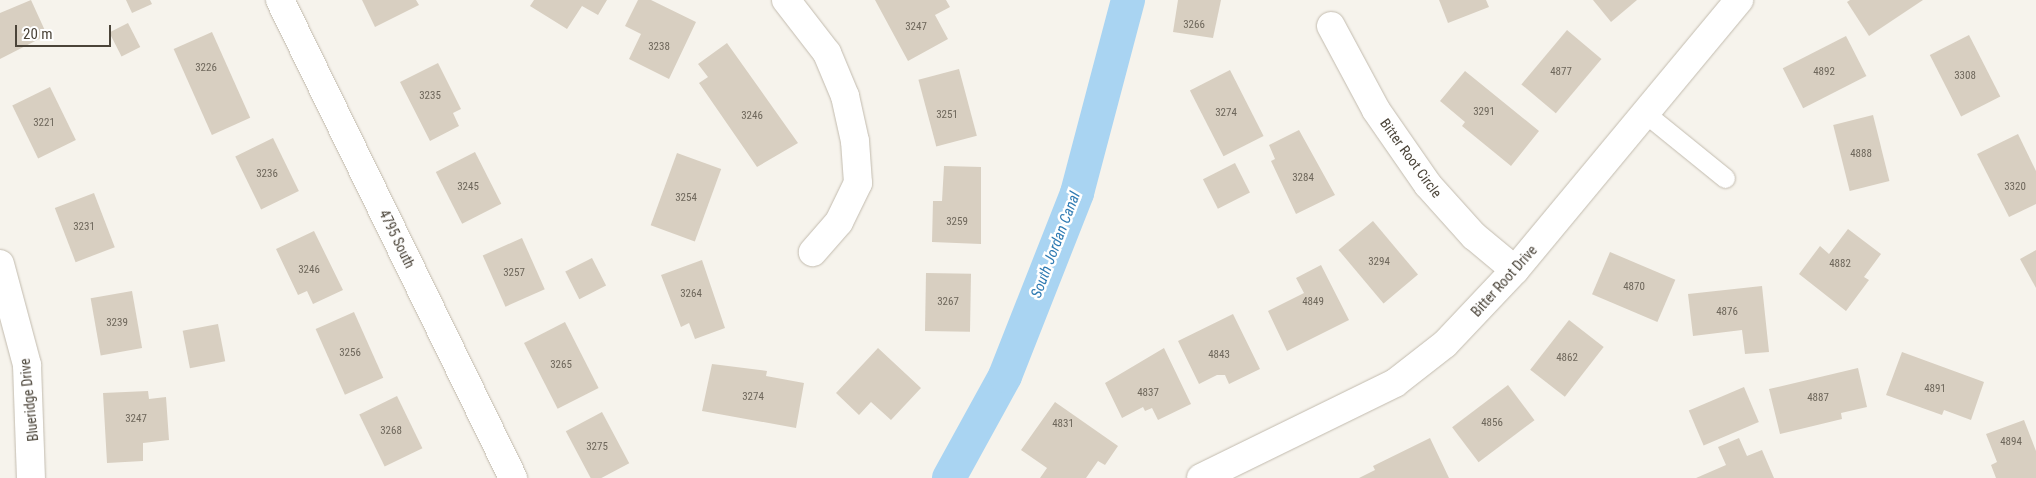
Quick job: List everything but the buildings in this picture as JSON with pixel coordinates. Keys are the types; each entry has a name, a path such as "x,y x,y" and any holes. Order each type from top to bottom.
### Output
{"street":[{"name":"4795 South","path":"280,0 513,478"},
{"path":"786,0 827,53 845,96 855,141 858,183 839,222 813,252"},
{"name":"Bitter Root Drive","path":"1201,478 1395,382 1445,344 1515,270 1739,0"},
{"name":"Bitter Root Circle","path":"1331,26 1376,110 1428,185 1474,236 1515,270"},
{"name":"Blueridge Drive","path":"0,264 27,365 34,448 31,478"}],"lane":[{"path":"1645,113 1725,178"}],"waterway":[{"name":"South Jordan Canal","path":"949,478 1005,376 1077,193 1128,0"}]}
